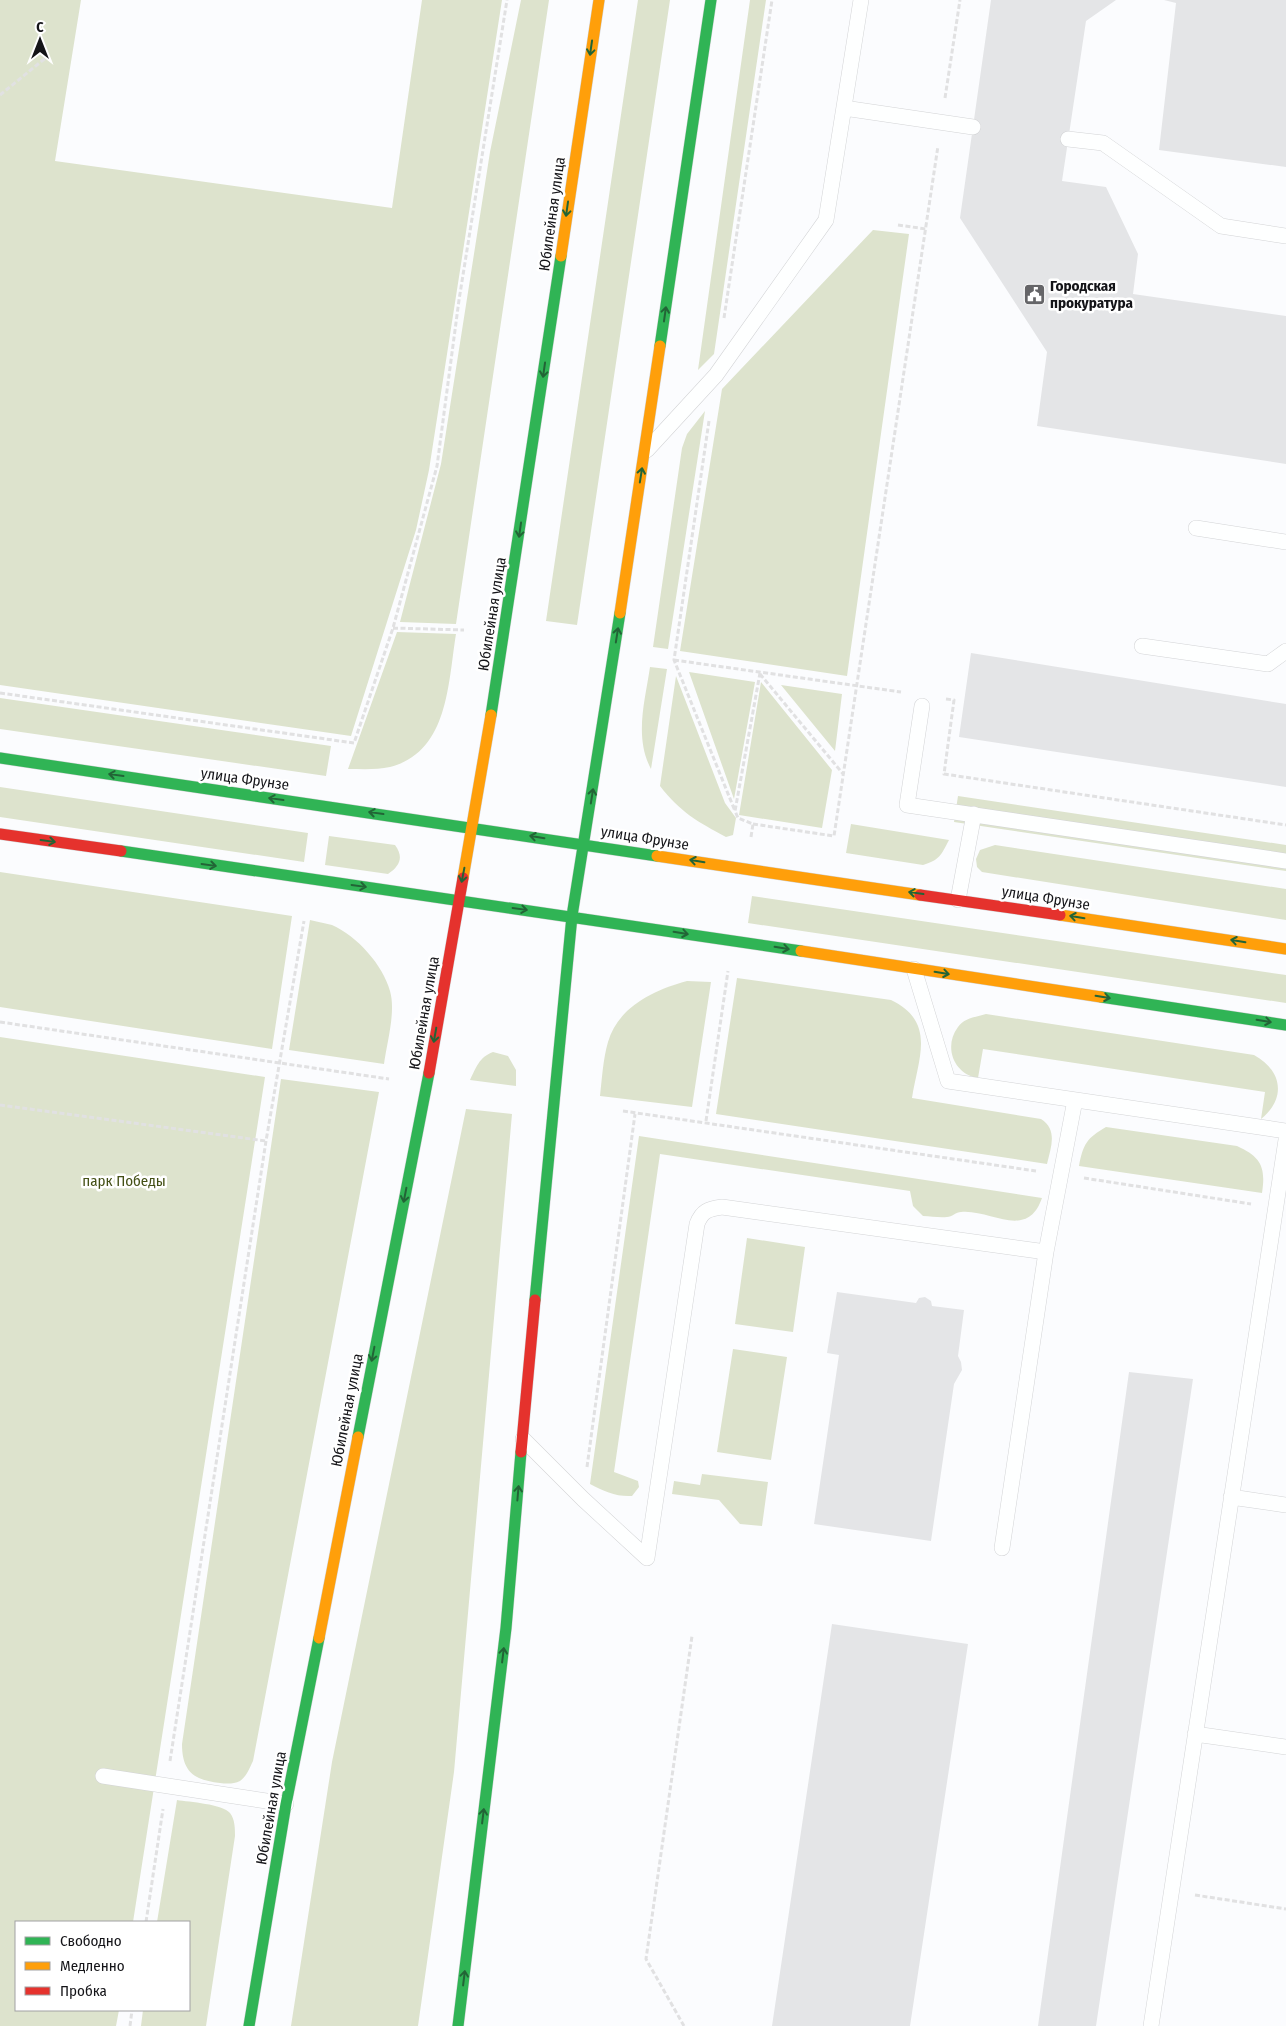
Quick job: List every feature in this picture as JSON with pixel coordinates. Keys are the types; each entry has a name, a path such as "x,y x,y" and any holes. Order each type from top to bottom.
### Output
{"main road":[{"name":"Юбилейная улица","path":"249,2026 286,1804 427,1084 472,827 505,632 598,0"},
{"path":"458,2026 506,1628 549,1138 572,916 644,453 711,0"},
{"name":"улица Фрунзе","path":"0,758 1286,949"},
{"path":"0,834 572,916 1286,1025"}],"lane":[{"path":"644,453 716,375 826,220 861,0"},
{"path":"844,108 973,127"},
{"path":"1068,139 1103,143 1222,226 1286,236"},
{"path":"1196,528 1286,542"},
{"path":"1142,646 1268,664 1286,651"},
{"path":"922,706 907,805 1286,861"},
{"path":"958,900 974,814"},
{"path":"914,969 948,1081 1286,1131"},
{"path":"1002,1548 1046,1252 1075,1100"},
{"path":"1151,2026 1286,1140"},
{"path":"523,1439 583,1499 647,1558 697,1224 701,1214 709,1209 722,1207 1046,1252"},
{"path":"1231,1497 1286,1505"},
{"path":"1195,1734 1286,1747"},
{"path":"103,1776 286,1804"}],"path":[{"path":"0,692 354,743 393,628 436,466 459,300 507,0"},
{"path":"906,693 857,686 760,673 674,660 738,818 754,824 834,836 844,775 857,686 960,0"},
{"path":"0,95 48,56"},
{"path":"898,225 926,228"},
{"path":"393,628 464,630"},
{"path":"760,673 844,775"},
{"path":"735,812 760,673"},
{"path":"945,699 954,700 944,774 1286,825"},
{"path":"746,868 754,824"},
{"path":"146,1921 266,1141 304,921"},
{"path":"706,1122 728,976"},
{"path":"0,1022 389,1079"},
{"path":"0,1105 266,1141"},
{"path":"623,1111 1276,1208"},
{"path":"583,1499 635,1114"},
{"path":"684,2026 646,1959 692,1636"},
{"path":"1190,1894 1286,1909"},
{"path":"130,2026 132,2011"}],"green space":[{"path":"0,0 81,0 55,161 392,208 422,0 502,0 429,470 416,530 351,736 0,685"},
{"path":"521,0 549,0 456,624 400,622 441,464 490,152"},
{"path":"638,0 670,0 577,625 546,621"},
{"path":"750,0 766,0 714,354 698,370"},
{"path":"873,230 909,234 847,676 680,651 722,389"},
{"path":"705,411 668,649 653,647 682,448 687,434"},
{"path":"397,632 456,634 451,673 442,713 435,731 424,747 409,759 385,768 348,769"},
{"path":"650,667 667,669 651,769 646,757 642,732 642,719"},
{"path":"689,672 755,682 734,799"},
{"path":"676,676 725,803 736,818 733,835 726,837 698,821 682,810 660,786"},
{"path":"761,682 832,770 822,828 739,815"},
{"path":"781,685 842,694 835,751"},
{"path":"0,698 331,746 326,776 0,729"},
{"path":"0,787 308,833 304,862 0,817"},
{"path":"958,796 1286,845 1286,871 954,822"},
{"path":"851,824 949,840 939,856 923,865 846,853"},
{"path":"329,836 395,845 400,857 398,864 388,874 325,865"},
{"path":"995,845 1286,889 1286,920 982,872 977,867 976,859 980,850"},
{"path":"0,872 292,916 272,1049 0,1007"},
{"path":"752,896 1286,975 1286,1003 748,923"},
{"path":"310,920 332,925 351,936 368,952 382,971 392,999 384,1064 289,1050"},
{"path":"737,978 891,1000 905,1009 915,1019 919,1030 920,1056 912,1098 1041,1119 1050,1128 1052,1139 1047,1164 716,1114"},
{"path":"687,981 711,982 692,1107 600,1096 606,1049 613,1030 620,1019 650,995"},
{"path":"986,1014 1254,1055 1271,1069 1276,1077 1278,1086 1275,1103 1261,1119 1265,1092 983,1049 978,1078 963,1071 957,1065 953,1059 951,1043 961,1024 970,1018"},
{"name":"парк Победы","path":"0,1037 265,1077 133,1921 15,1921 15,2011 119,2011 116,2026 0,2026"},
{"path":"493,1052 508,1056 516,1070 516,1086 470,1080 481,1060"},
{"path":"281,1079 379,1092 253,1761 246,1775 240,1781 233,1783 211,1782 197,1777 187,1768 184,1761 182,1744"},
{"path":"466,1109 512,1114 454,1772 418,2026 291,2026 332,1762"},
{"path":"1106,1127 1237,1146 1252,1154 1260,1164 1263,1176 1262,1193 1079,1166 1082,1152 1087,1142"},
{"path":"639,1136 1042,1198 1035,1211 1027,1218 1018,1221 972,1212 959,1212 944,1217 923,1216 913,1206 910,1191 660,1154 614,1472 638,1481 639,1487 632,1496 621,1496 590,1484"},
{"path":"747,1238 805,1247 793,1332 735,1324"},
{"path":"733,1349 787,1357 771,1460 717,1452"},
{"path":"702,1474 768,1482 762,1526 740,1524 719,1500 672,1494 674,1481 700,1485"},
{"path":"177,1800 220,1807 226,1810 233,1818 235,1836 206,2026 141,2026 143,2011 190,2011 190,1921 157,1921"}],"building":[{"path":"991,0 1116,0 1086,21 1062,181 1106,187 1138,254 1133,294 1286,316 1286,464 1037,426 1047,352 960,218"},
{"path":"1164,0 1286,0 1286,167 1159,150 1176,3"},
{"path":"971,653 1286,704 1286,787 959,737"},
{"path":"837,1292 916,1303 919,1298 925,1297 931,1301 932,1306 964,1310 958,1356 962,1370 954,1384 931,1541 814,1524 839,1355 827,1353"},
{"path":"1129,1372 1193,1379 1096,2026 1038,2026"},
{"path":"832,1624 968,1644 910,2026 772,2026"}],"traffic: fast":[{"path":"660,346 711,0"},
{"path":"491,715 561,256"},
{"path":"535,1300 572,916 620,613"},
{"path":"0,758 657,856"},
{"path":"121,851 801,951"},
{"path":"1101,997 1286,1025"},
{"path":"358,1437 429,1073"},
{"path":"458,2026 506,1628 521,1452"},
{"path":"249,2026 286,1804 319,1638"}],"traffic: slow":[{"path":"561,256 599,0"},
{"path":"620,613 660,346"},
{"path":"463,878 491,715"},
{"path":"657,856 920,895"},
{"path":"1060,915 1286,949"},
{"path":"801,951 1101,997"},
{"path":"319,1638 358,1437"}],"traffic: jam":[{"path":"0,834 121,851"},
{"path":"429,1073 463,878"},
{"path":"920,895 1060,915"},
{"path":"521,1452 535,1300"}],"place":[{"name":"Городская прокуратура","path":"1034,295"}]}
